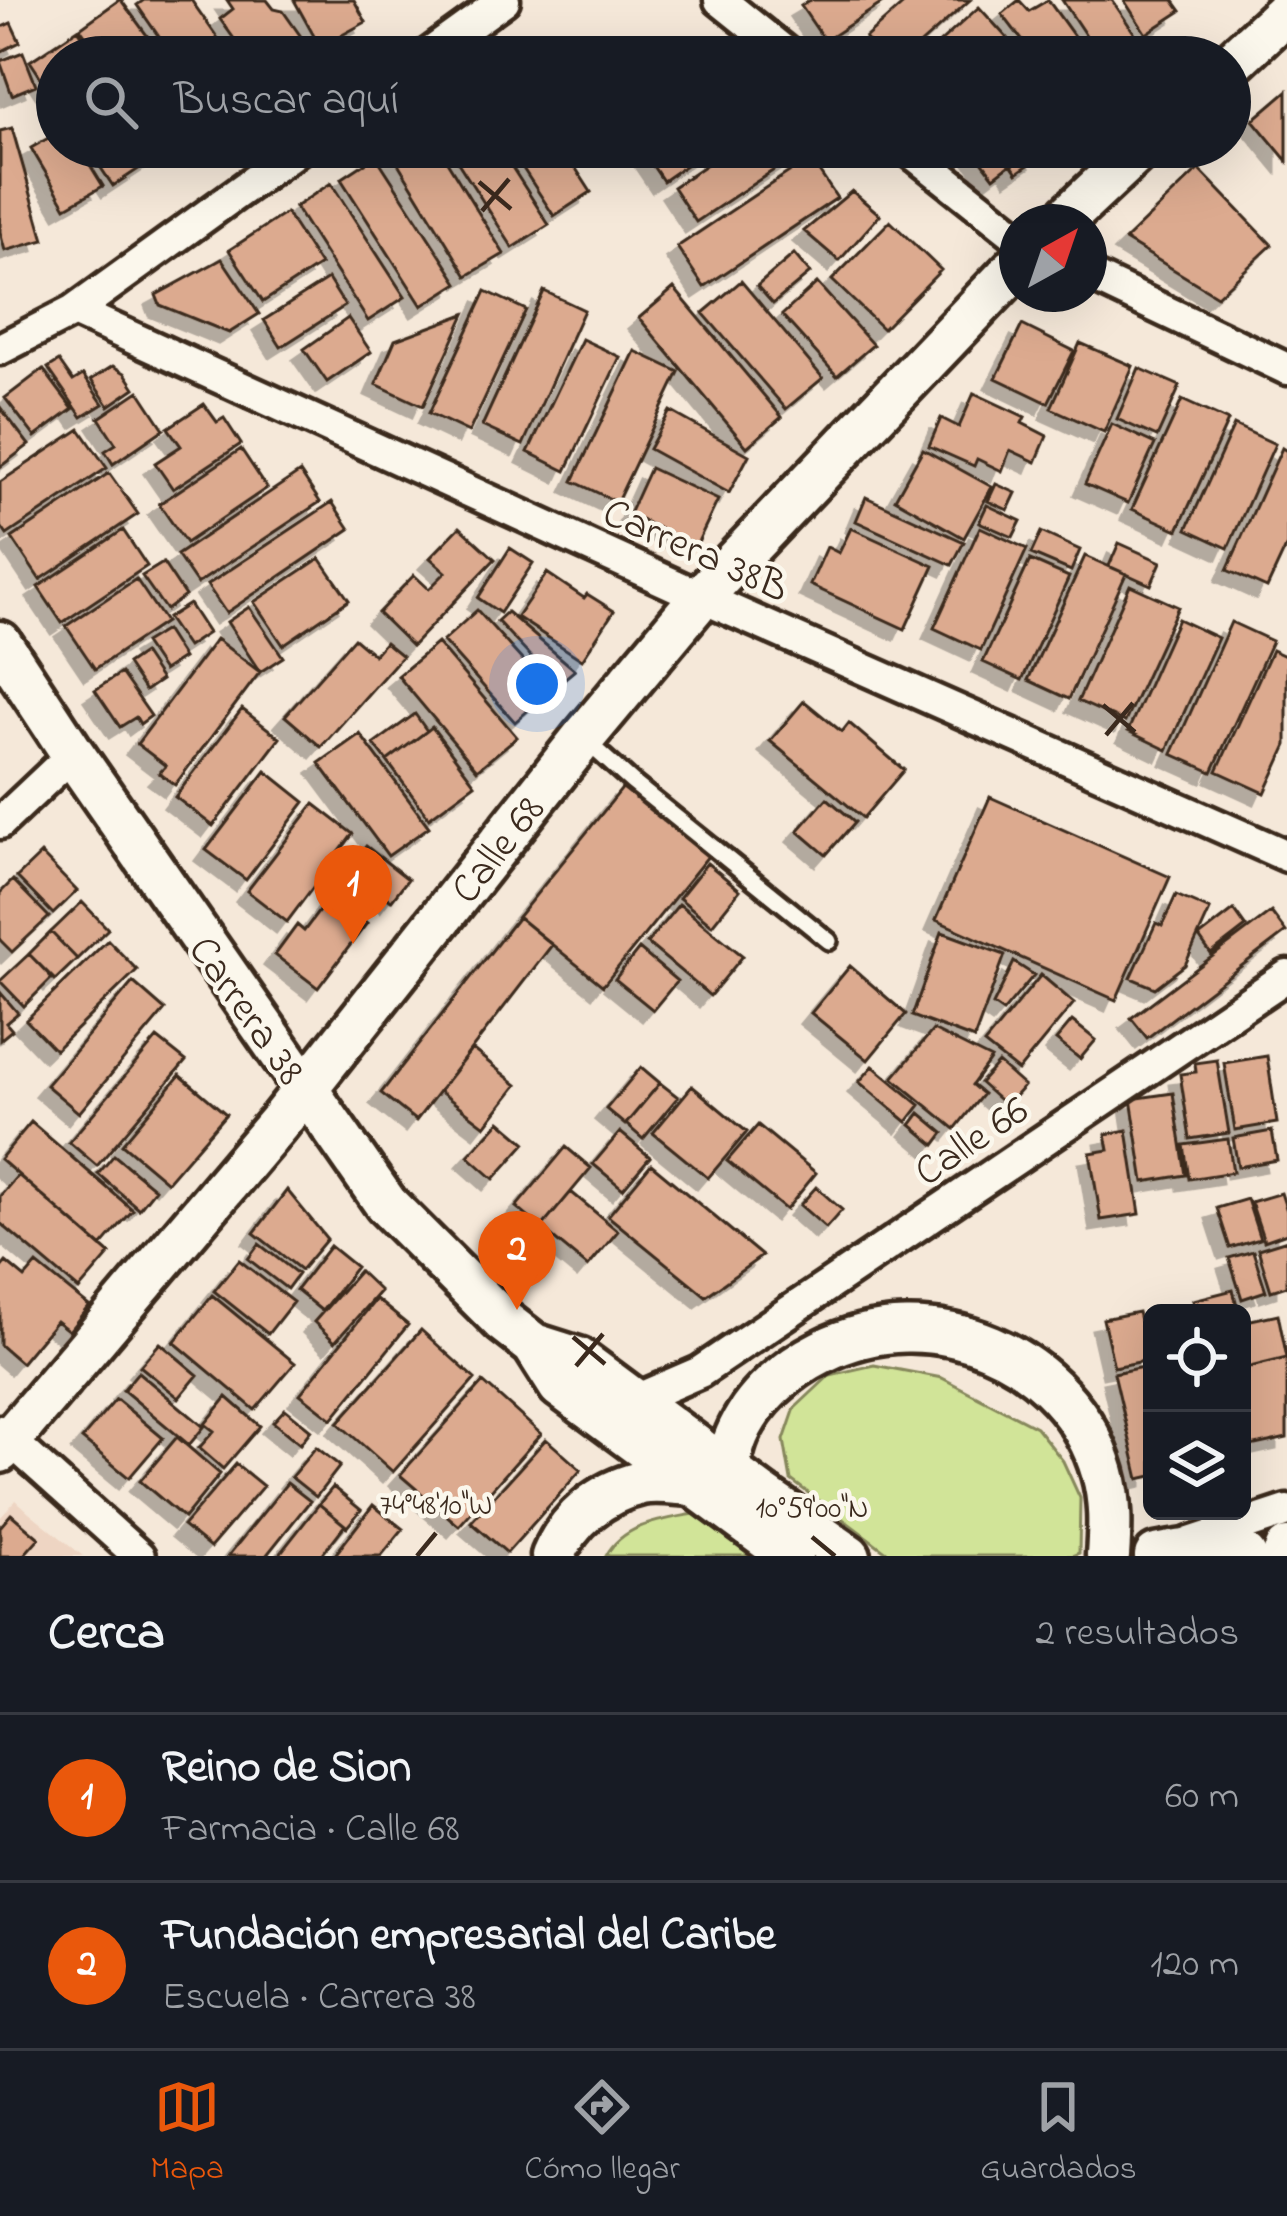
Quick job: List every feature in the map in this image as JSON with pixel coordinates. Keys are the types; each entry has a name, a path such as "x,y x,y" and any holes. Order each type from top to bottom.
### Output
{"main road":[{"path":"1251,44 1287,11"},
{"path":"1081,204 1120,168"},
{"name":"Calle 68","path":"3,1441 304,1089 701,597 999,285"},
{"name":"Carrera 38","path":"0,643 386,1204 503,1321 534,1345 560,1386 751,1508 849,1556"},
{"path":"553,1556 563,1532 598,1499 643,1482 709,1477 764,1395 799,1364 840,1342 886,1330 933,1330 979,1340 1021,1361 1057,1392 1085,1430 1103,1473 1111,1520 1108,1556"},
{"name":"Carrera 38","path":"534,1345 578,1359 649,1413 709,1477"},
{"name":"Carrera 38","path":"751,1508 791,1556"},
{"path":"1153,1556 1186,1550 1234,1551 1245,1556"}],"street":[{"path":"454,36 504,0"},
{"path":"719,0 764,36"},
{"path":"0,349 74,311 272,168"},
{"path":"931,168 999,222"},
{"path":"1107,284 1287,369"},
{"name":"Carrera 38B","path":"74,311 701,597 1287,856"},
{"path":"0,823 73,754"},
{"name":"Calle 66","path":"649,1413 700,1372 1287,976"},
{"path":"3,1441 139,1556"},
{"path":"1153,1556 1287,1511"}],"lane":[{"path":"583,738 829,941"}],"shaded area":[{"path":"16,1500 83,1556 0,1556 0,1518"}],"green space":[{"path":"874,1365 942,1378 1036,1427 1063,1461 1080,1498 1079,1553 892,1556 791,1480 784,1440 795,1408 830,1375"},
{"path":"694,1514 751,1556 606,1556 633,1530"}],"building":[{"path":"121,0 148,36 86,36 80,28"},
{"path":"144,0 191,0 216,36 158,36 137,5"},
{"path":"227,0 267,0 283,11 301,36 232,36 220,19 233,9"},
{"path":"294,0 354,0 366,22 340,36 314,36"},
{"path":"811,0 887,0 833,36 822,36 801,6"},
{"path":"908,0 970,0 930,36 867,36"},
{"path":"1019,0 1029,11 1048,0 1074,36 1019,36 1002,14"},
{"path":"1062,0 1112,0 1136,36 1086,36"},
{"path":"1124,0 1173,0 1181,11 1146,34"},
{"path":"979,7 1005,36 947,36"},
{"path":"11,23 20,42 0,52 0,28"},
{"path":"23,52 36,85 12,95 0,61"},
{"path":"1287,91 1287,161 1253,120"},
{"path":"12,128 44,240 5,251 0,232 0,131"},
{"path":"43,168 92,168 103,186 66,207"},
{"path":"101,168 140,168 113,186"},
{"path":"358,168 384,168 458,283 422,306 341,179"},
{"path":"401,168 451,168 504,254 467,276"},
{"path":"462,168 512,168 549,225 513,248"},
{"path":"523,168 576,168 591,192 554,216"},
{"path":"654,168 682,168 663,181"},
{"path":"701,168 777,168 696,222 673,187"},
{"path":"795,168 817,168 837,198 704,287 677,247"},
{"path":"1199,169 1272,245 1217,296 1125,240"},
{"path":"331,183 405,297 368,321 295,207"},
{"path":"852,191 880,215 839,261 804,231"},
{"path":"286,213 320,265 263,302 229,250"},
{"path":"890,221 941,270 883,329 832,280"},
{"path":"794,254 810,273 773,304 757,286"},
{"path":"222,259 259,314 229,333 160,305 156,295"},
{"path":"328,279 345,306 281,347 264,320"},
{"path":"741,281 823,378 786,409 703,313"},
{"path":"817,283 873,345 837,376 782,315"},
{"path":"674,288 782,417 747,447 639,318"},
{"path":"486,291 526,310 469,432 429,413"},
{"path":"544,291 584,310 523,445 482,426"},
{"path":"465,314 423,406 376,384 395,340"},
{"path":"348,318 371,352 327,382 304,349"},
{"path":"1022,325 1074,351 1048,403 996,378"},
{"path":"582,339 620,357 566,471 528,452"},
{"path":"1080,343 1133,366 1104,432 1051,408"},
{"path":"635,351 679,372 617,502 573,481"},
{"path":"59,361 73,381 83,375 103,404 82,417 48,368"},
{"path":"113,366 135,388 109,406 91,380"},
{"path":"1139,368 1180,386 1157,437 1117,419"},
{"path":"43,369 73,409 35,437 5,398"},
{"path":"139,391 164,429 113,464 105,451 116,444 99,418"},
{"path":"974,393 1025,417 1022,423 1047,436 1036,462 1010,450 1002,471 977,459 974,466 929,446 941,418 959,427"},
{"path":"1182,400 1228,421 1178,530 1132,509"},
{"path":"204,404 217,422 224,418 241,444 173,489 155,463 181,446 168,428"},
{"path":"0,407 29,445 0,467"},
{"path":"670,411 749,455 729,493 649,449"},
{"path":"1112,424 1155,444 1128,503 1085,484"},
{"path":"1234,425 1275,444 1228,548 1187,529"},
{"path":"80,429 107,468 7,535 0,525 0,482"},
{"path":"1282,448 1287,451 1287,545 1267,588 1227,570"},
{"path":"241,449 267,488 186,543 159,504"},
{"path":"923,449 992,487 964,538 895,499"},
{"path":"650,468 718,500 696,546 629,514"},
{"path":"300,472 320,502 197,584 177,555"},
{"path":"109,473 138,514 40,580 12,538"},
{"path":"996,484 1016,493 1008,510 988,501"},
{"path":"866,497 964,542 952,565 856,521"},
{"path":"332,502 350,529 226,613 207,585"},
{"path":"987,505 1021,521 1013,537 979,522"},
{"path":"460,527 495,559 412,646 378,613 414,575 429,589 446,572 430,558"},
{"path":"980,527 1027,549 981,650 934,628"},
{"path":"851,528 934,566 905,629 810,585 827,547 839,553"},
{"path":"123,530 147,566 62,623 38,587"},
{"path":"1041,532 1080,550 1071,571 1031,554"},
{"path":"1119,543 1161,562 1151,585 1109,566"},
{"path":"510,548 533,563 500,613 478,598"},
{"path":"1085,556 1126,574 1069,699 1028,680"},
{"path":"320,558 349,600 283,645 254,602"},
{"path":"1030,560 1069,577 1022,680 983,662"},
{"path":"163,563 185,596 166,610 142,576"},
{"path":"547,573 614,611 582,660 517,617"},
{"path":"136,579 165,622 95,669 66,626"},
{"path":"1130,585 1178,607 1125,722 1078,701"},
{"path":"189,604 208,633 187,647 167,618"},
{"path":"249,607 283,657 260,672 227,622"},
{"path":"477,610 550,691 515,722 443,641"},
{"path":"507,612 575,670 557,685 497,621"},
{"path":"1178,619 1218,638 1167,750 1128,731"},
{"path":"1231,622 1272,641 1212,772 1172,754"},
{"path":"165,630 183,658 163,671 144,643"},
{"path":"354,638 374,655 385,642 402,656 321,747 285,716"},
{"path":"216,639 260,672 175,785 159,773 166,766 137,744"},
{"path":"437,643 517,737 477,770 398,676"},
{"path":"1272,650 1287,657 1287,745 1265,793 1217,771"},
{"path":"143,653 161,680 145,691 127,664"},
{"path":"121,673 151,716 140,724 136,717 120,727 95,690"},
{"path":"804,701 842,732 849,723 904,770 863,818 770,741"},
{"path":"242,709 280,738 213,826 175,797"},
{"path":"415,714 427,731 387,761 374,744"},
{"path":"432,727 475,784 429,818 387,761"},
{"path":"360,734 429,827 388,856 319,763"},
{"path":"266,771 305,802 246,880 206,850"},
{"path":"624,786 709,855 603,986 518,917"},
{"path":"990,797 1170,877 1116,1000 936,920"},
{"path":"827,798 855,822 826,855 798,831"},
{"path":"314,804 353,834 287,922 247,891"},
{"path":"366,846 408,879 391,901 349,868"},
{"path":"41,854 77,891 53,914 17,877"},
{"path":"707,863 740,890 712,925 679,898"},
{"path":"13,880 49,917 12,952 0,940 0,893"},
{"path":"331,895 367,923 318,988 275,955 297,925 304,931"},
{"path":"1176,895 1210,910 1185,965 1155,988 1131,978 1156,923 1162,926"},
{"path":"82,902 108,929 77,959 51,932"},
{"path":"679,904 743,956 710,996 647,943"},
{"path":"1234,910 1246,927 1211,954 1199,937"},
{"path":"1271,912 1286,932 1147,1038 1131,1018"},
{"path":"518,917 552,945 416,1121 381,1093"},
{"path":"51,932 77,959 55,980 29,954"},
{"path":"942,932 1005,955 974,1039 912,1016"},
{"path":"108,940 137,970 55,1050 26,1020"},
{"path":"639,949 677,981 653,1010 615,979"},
{"path":"29,954 52,978 24,1006 0,981"},
{"path":"1014,962 1034,975 1003,1012 993,1005"},
{"path":"850,966 906,1014 868,1060 811,1013"},
{"path":"1041,975 1074,1003 1018,1071 984,1044"},
{"path":"133,982 165,1010 79,1113 46,1085"},
{"path":"0,992 18,1013 6,1023 12,1030 0,1040"},
{"path":"1072,1021 1096,1040 1080,1059 1056,1040"},
{"path":"933,1030 991,1059 972,1085 983,1094 955,1129 893,1078"},
{"path":"157,1038 186,1061 97,1166 69,1142"},
{"path":"472,1049 517,1085 485,1126 439,1091"},
{"path":"1267,1056 1277,1123 1235,1130 1224,1063"},
{"path":"1217,1060 1229,1133 1190,1139 1180,1074 1196,1072 1195,1063"},
{"path":"998,1063 1024,1086 1006,1106 980,1083"},
{"path":"873,1066 920,1105 907,1122 859,1082"},
{"path":"641,1067 660,1083 625,1125 606,1109"},
{"path":"180,1075 226,1114 167,1182 122,1144"},
{"path":"660,1083 678,1097 643,1139 626,1124"},
{"path":"692,1086 747,1132 708,1178 653,1133"},
{"path":"1173,1093 1186,1175 1144,1182 1131,1099"},
{"path":"920,1113 944,1133 935,1145 911,1125"},
{"path":"500,1121 526,1143 494,1179 468,1156"},
{"path":"31,1122 133,1210 101,1247 0,1159"},
{"path":"758,1125 816,1173 786,1210 727,1161"},
{"path":"1127,1130 1140,1214 1101,1220 1090,1153 1109,1150 1106,1134"},
{"path":"1272,1131 1277,1160 1238,1167 1233,1138"},
{"path":"620,1132 650,1157 623,1189 593,1164"},
{"path":"1228,1139 1233,1172 1189,1179 1184,1145"},
{"path":"566,1147 591,1168 541,1228 516,1207"},
{"path":"114,1155 155,1189 139,1209 98,1174"},
{"path":"651,1164 762,1256 706,1296 608,1216"},
{"path":"18,1175 110,1254 79,1290 0,1223 0,1196"},
{"path":"816,1187 842,1210 826,1228 800,1205"},
{"path":"287,1190 327,1239 301,1270 254,1233"},
{"path":"571,1192 618,1231 588,1267 541,1228"},
{"path":"1281,1193 1287,1233 1264,1241 1251,1202"},
{"path":"1247,1199 1260,1239 1230,1248 1217,1208"},
{"path":"1287,1240 1287,1286 1271,1291 1258,1249"},
{"path":"259,1244 298,1274 287,1289 248,1259"},
{"path":"330,1246 356,1267 322,1311 296,1290"},
{"path":"1253,1251 1266,1291 1242,1299 1229,1258"},
{"path":"239,1260 293,1302 268,1334 214,1291"},
{"path":"6,1262 25,1278 37,1264 89,1306 69,1331 56,1321 21,1363 0,1345 0,1269"},
{"path":"359,1271 380,1291 335,1342 314,1322"},
{"path":"1233,1290 1237,1304 1194,1304 1193,1300"},
{"path":"212,1295 295,1363 255,1410 174,1342"},
{"path":"376,1299 408,1325 332,1419 300,1394"},
{"path":"1138,1312 1143,1361 1114,1367 1103,1319"},
{"path":"1278,1314 1287,1358 1251,1367 1251,1320"},
{"path":"421,1330 475,1379 393,1472 338,1423"},
{"path":"160,1343 198,1375 179,1398 140,1366"},
{"path":"1287,1358 1287,1438 1251,1446 1251,1367"},
{"path":"1143,1367 1143,1478 1139,1479 1114,1373"},
{"path":"138,1372 204,1427 189,1445 123,1390"},
{"path":"483,1382 541,1434 459,1526 400,1475"},
{"path":"227,1397 260,1426 223,1469 199,1448 214,1431 205,1424"},
{"path":"116,1399 163,1438 129,1478 82,1439"},
{"path":"285,1409 311,1430 300,1444 273,1422"},
{"path":"177,1437 220,1474 184,1518 140,1481"},
{"path":"546,1439 581,1470 507,1553 471,1522"},
{"path":"316,1447 340,1466 316,1497 291,1477"},
{"path":"236,1464 263,1486 210,1548 183,1526"},
{"path":"287,1483 310,1501 266,1556 228,1556"},
{"path":"333,1487 361,1510 347,1527 319,1504"},
{"path":"319,1504 345,1525 321,1556 278,1556"},
{"path":"373,1505 403,1529 381,1556 334,1556"},
{"path":"11,1514 39,1538 23,1556 0,1556 0,1527"}],"place":[{"name":"Reino de Sion","path":"353,944"},
{"name":"Fundación empresarial del Caribe","path":"517,1310"}]}
